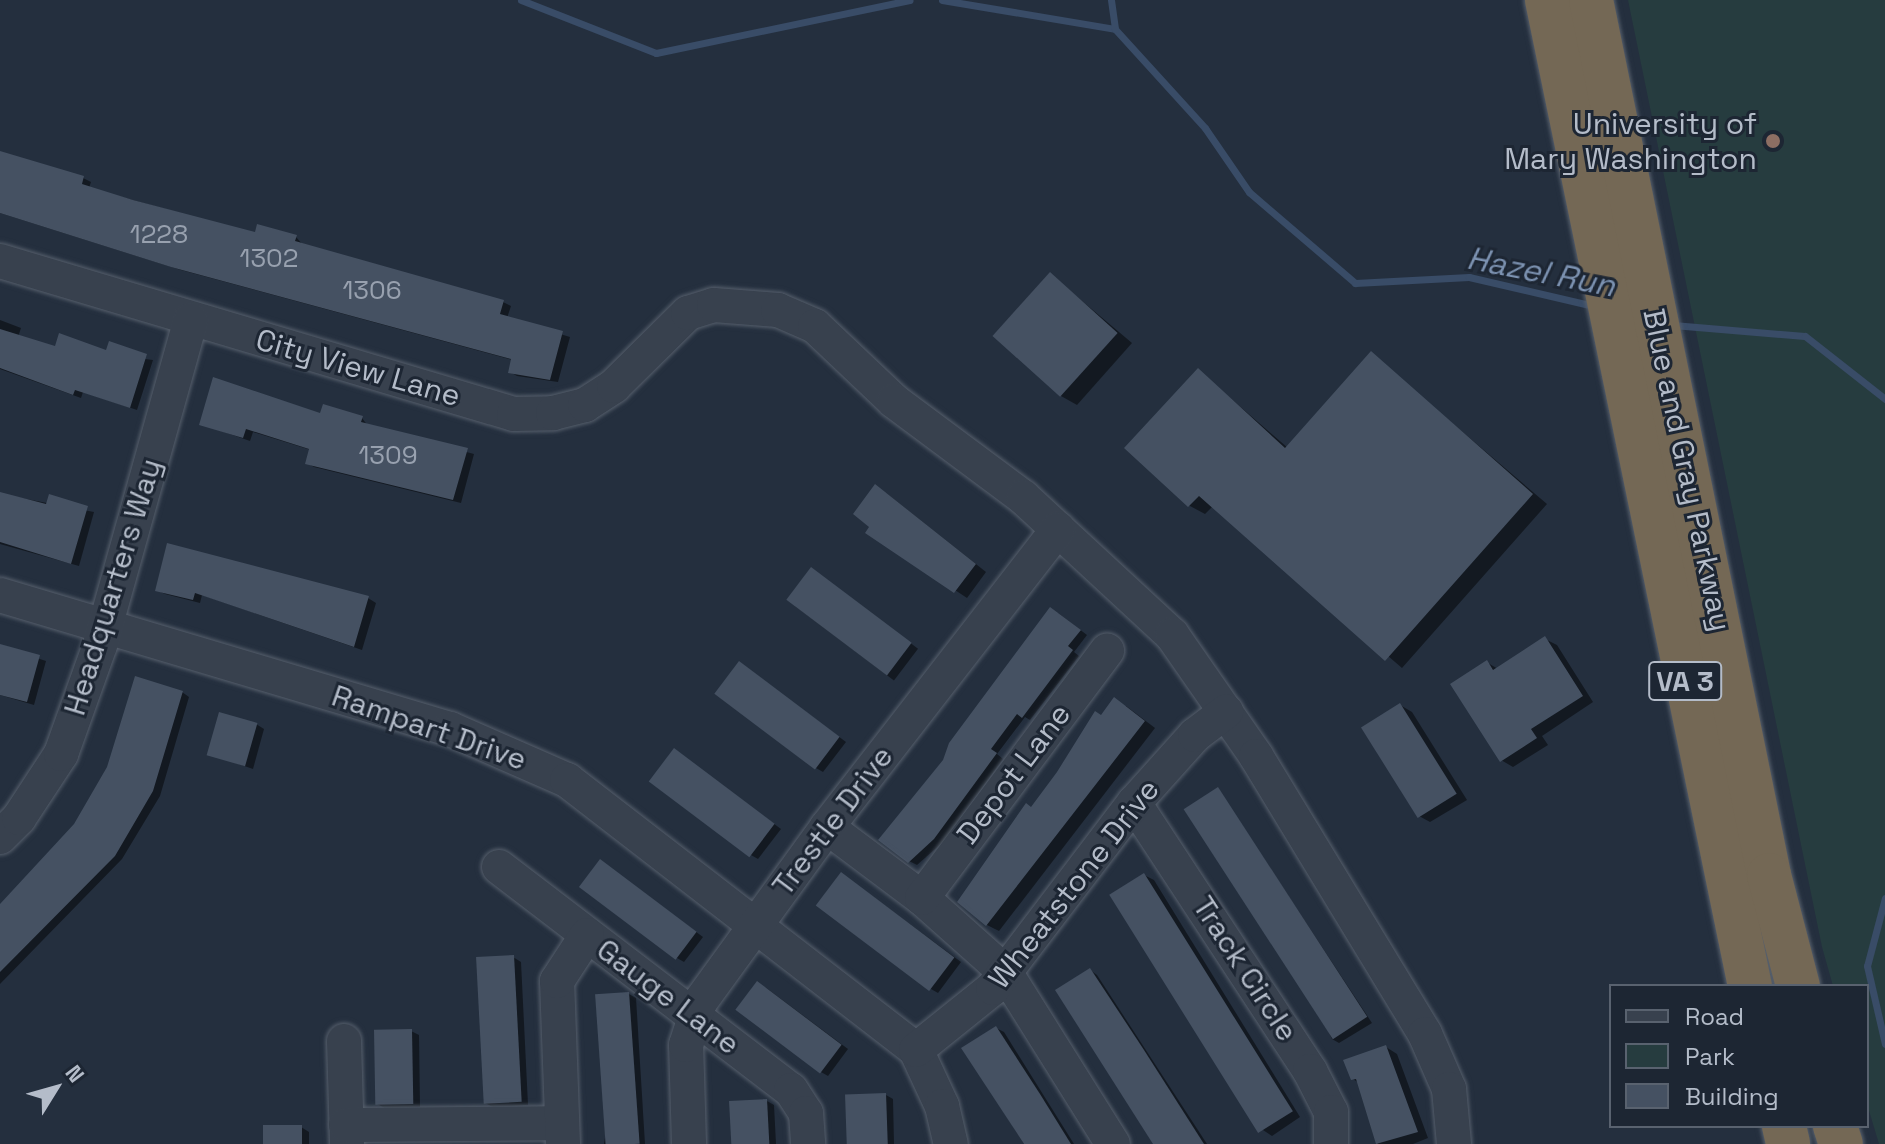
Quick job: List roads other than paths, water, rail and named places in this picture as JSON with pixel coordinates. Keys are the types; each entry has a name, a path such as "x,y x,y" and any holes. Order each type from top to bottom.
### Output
{"highway":[{"name":"Blue and Gray Parkway","path":"1547,0 1750,984"},
{"name":"Blue and Gray Parkway","path":"1591,0 1769,875 1797,984"}],"street":[{"name":"City View Lane","path":"0,261 514,414 553,413 585,405 614,386 688,313 714,305 778,310 815,326 894,401 1058,529"},
{"name":"Headquarters Way","path":"0,837 19,818 61,754 106,625 191,319"},
{"path":"1058,529 1172,635 1226,712 1425,1034 1449,1089 1454,1144"},
{"name":"Trestle Drive","path":"689,1144 685,1062 695,1016 721,969 1058,529"},
{"name":"Rampart Drive","path":"0,595 450,729 567,780 916,1050 942,1106 951,1144"},
{"name":"Depot Lane","path":"922,898 1107,651"},
{"name":"Wheatstone Drive","path":"916,1050 982,1000 1134,803 1195,735 1226,712"},
{"name":"Track Circle","path":"1134,803 1310,1071 1331,1112 1331,1144"},
{"path":"827,827 922,898 1005,972 1113,1144"},
{"name":"Gauge Lane","path":"499,867 796,1094 806,1113 808,1144"},
{"path":"344,1041 346,1135 562,1134 557,981 587,935"}],"waterway":[{"name":"Hazel Run","path":"521,0 656,53 910,0"},
{"name":"Hazel Run","path":"942,0 1115,29 1205,128 1249,192 1355,283 1469,277 1594,306"},
{"path":"1111,0 1115,29"},
{"name":"Hazel Run","path":"1673,325 1805,336 1885,399"},
{"name":"Hazel Run","path":"1885,898 1867,966 1885,1044"}],"place":[{"name":"University of Mary Washington","path":"1773,141"}]}
